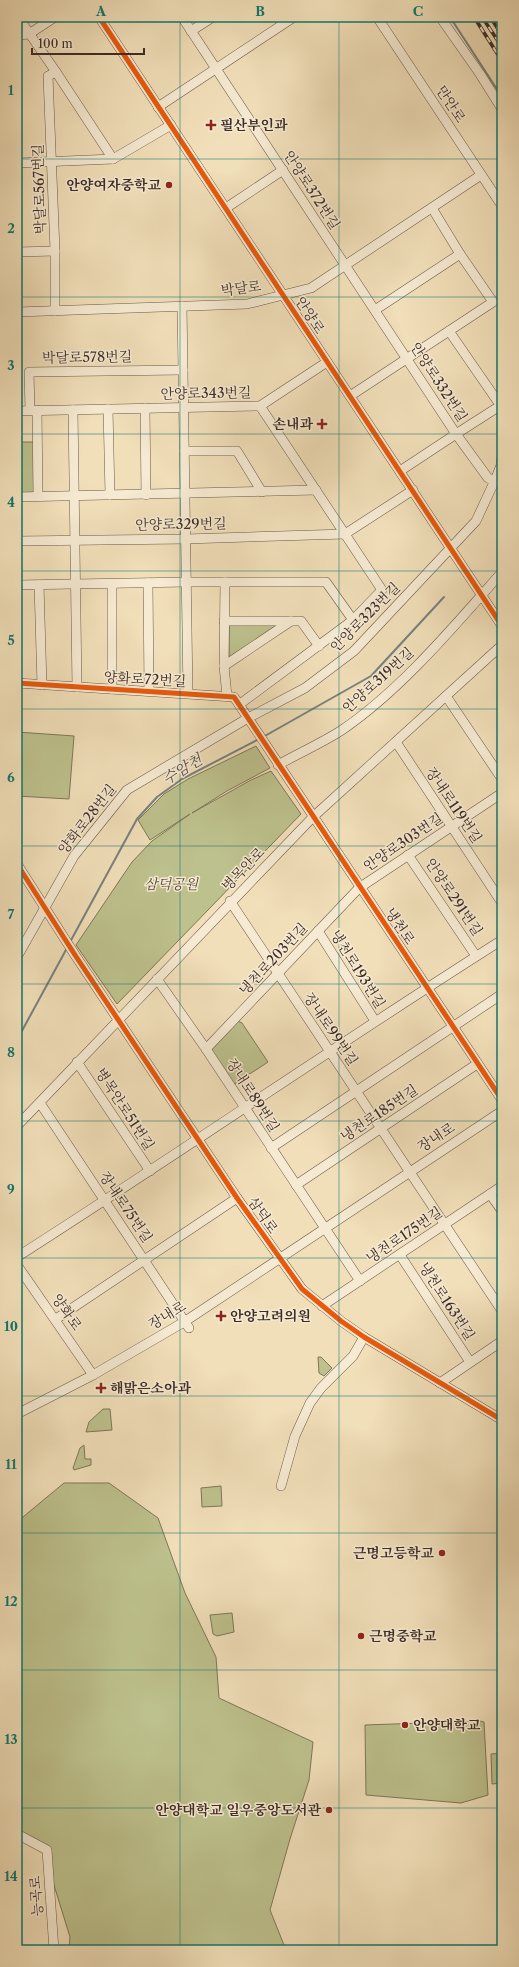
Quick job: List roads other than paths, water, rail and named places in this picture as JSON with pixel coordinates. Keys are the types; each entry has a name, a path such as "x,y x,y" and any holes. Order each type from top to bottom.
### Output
{"street":[{"path":"18,17 113,159"},
{"path":"17,35 29,34 55,17"},
{"name":"안양로","path":"99,17 502,626"},
{"name":"안양로372번길","path":"182,17 345,265"},
{"path":"191,31 213,17"},
{"path":"158,107 294,17"},
{"name":"만안로","path":"377,17 502,206"},
{"path":"440,17 480,74 502,109"},
{"name":"박달로567번길","path":"55,311 55,251 48,76 56,72"},
{"path":"17,163 113,159 171,125"},
{"path":"226,208 282,170"},
{"name":"박달로","path":"17,312 247,304 311,288 481,175"},
{"path":"350,396 449,330 497,303 460,254 432,208"},
{"path":"17,252 55,251"},
{"path":"374,310 460,254"},
{"name":"안양로332번길","path":"345,265 374,310 408,358 456,434 400,471"},
{"path":"182,306 188,693"},
{"path":"449,330 498,402 502,404"},
{"name":"안양로343번길","path":"17,411 260,406 327,362"},
{"name":"박달로578번길","path":"33,410 29,372 183,370"},
{"path":"240,704 353,620 382,590 260,406"},
{"path":"495,481 488,478 456,434 495,409 502,407"},
{"name":"안양로343번길","path":"145,408 146,495"},
{"path":"108,409 110,495"},
{"path":"33,410 38,496"},
{"path":"73,410 77,687"},
{"path":"184,451 237,451 262,492"},
{"name":"안양로323번길","path":"248,718 305,688 354,651 476,520 495,481 501,465 502,456"},
{"path":"17,497 316,490"},
{"path":"345,534 413,490"},
{"name":"안양로329번길","path":"17,541 186,539 345,534"},
{"name":"안양로319번길","path":"278,765 342,730 377,702 414,667 502,572"},
{"path":"17,585 187,582 326,582 353,620"},
{"path":"225,582 224,666 227,696"},
{"name":"양화로72번길","path":"148,583 149,691"},
{"name":"양화로72번길","path":"112,584 112,689"},
{"path":"39,585 42,685"},
{"path":"224,666 292,620"},
{"path":"224,621 301,621 319,646"},
{"name":"병목안로","path":"17,1126 230,901 313,817 502,645"},
{"name":"양화로72번길","path":"17,683 234,697 240,704 278,765"},
{"path":"446,696 502,779"},
{"name":"양화로28번길","path":"17,956 20,944 74,856 127,790 248,718"},
{"name":"장내로119번길","path":"396,742 502,903"},
{"name":"냉천로","path":"278,765 502,1100"},
{"name":"안양로303번길","path":"359,888 502,793"},
{"name":"안양로291번길","path":"408,855 476,956"},
{"path":"17,864 44,907"},
{"name":"냉천로203번길","path":"206,1049 278,975 359,888"},
{"name":"장내로99번길","path":"230,901 502,1311"},
{"name":"삼덕로","path":"44,907 197,1139 302,1289 364,1337 502,1419"},
{"name":"냉천로193번길","path":"318,931 375,1021"},
{"name":"안양로291번길","path":"426,988 502,940"},
{"name":"장내로89번길","path":"157,979 206,1049 244,1108 325,1227"},
{"name":"냉천로193번길","path":"17,1257 105,1201 426,988"},
{"path":"271,1148 502,994"},
{"name":"병목안로51번길","path":"78,1062 150,1171"},
{"name":"냉천로185번길","path":"296,1185 477,1064"},
{"name":"장내로75번길","path":"40,1103 186,1325"},
{"name":"장내로","path":"17,1414 186,1325 279,1258 502,1111"},
{"name":"냉천로175번길","path":"322,1306 502,1186"},
{"path":"490,1194 502,1211"},
{"path":"56,1319 237,1198"},
{"path":"325,1227 360,1281"},
{"name":"냉천로163번길","path":"400,1255 470,1362"},
{"name":"양화로","path":"17,1265 56,1319 93,1375"},
{"path":"281,1486 295,1436 310,1403 321,1388 353,1356 364,1337"},
{"name":"냉천로163번길","path":"440,1383 502,1341"},
{"name":"능곡로","path":"17,1834 47,1850 54,1950"}],"waterway":[{"name":"수암천","path":"450,17 502,97"},
{"name":"수암천","path":"263,737 371,676 444,597"},
{"name":"수암천","path":"70,942 137,819 157,797 182,779 259,739"},
{"name":"수암천","path":"17,1040 67,948"}],"railway":[{"path":"474,17 502,61"},
{"path":"482,17 502,47"},
{"path":"490,17 502,35"},
{"path":"498,17 502,22"}],"place":[{"name":"필산부인과","path":"211,125"},
{"name":"안양여자중학교","path":"169,185"},
{"name":"손내과","path":"322,424"},
{"name":"안양고려의원","path":"221,1316"},
{"name":"해맑은소아과","path":"101,1388"},
{"name":"근명고등학교","path":"442,1553"},
{"name":"근명중학교","path":"361,1636"},
{"name":"안양대학교","path":"405,1725"},
{"name":"안양대학교 일우중앙도서관","path":"329,1810"}],"park label":[{"name":"삼덕공원","path":"171,884"}]}
